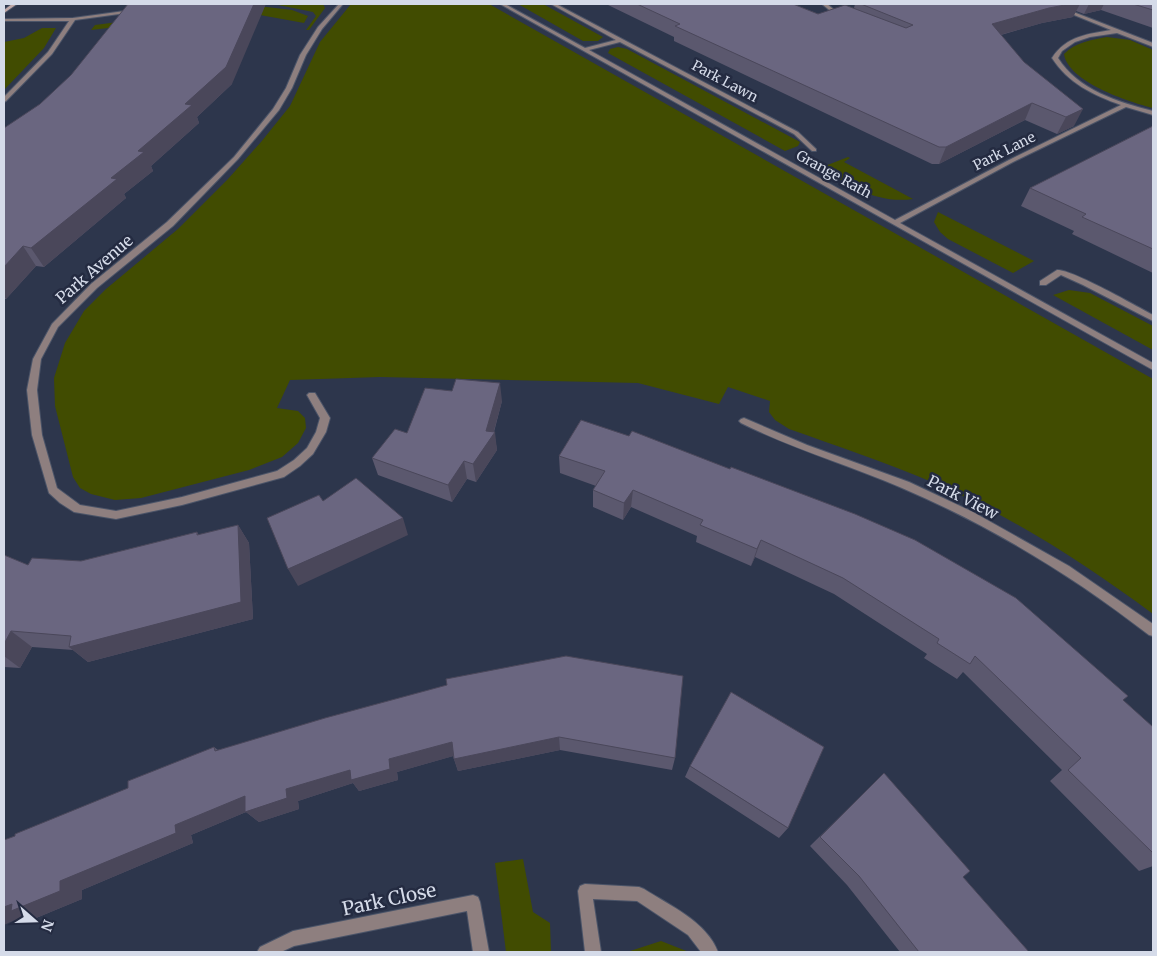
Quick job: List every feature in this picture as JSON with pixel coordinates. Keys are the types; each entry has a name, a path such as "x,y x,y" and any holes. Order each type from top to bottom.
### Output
{"street":[{"path":"4,12 15,4"},
{"name":"Park Avenue","path":"312,395 325,418 321,432 310,451 297,464 280,474 182,501 116,515 78,509 53,490 37,435 32,390 37,359 52,331 65,314 94,286 170,224 236,158 276,110 289,88 303,55 332,8 341,4"},
{"name":"Grange Rath","path":"502,4 1153,367"},
{"name":"Park Lawn","path":"553,4 796,133 814,150"},
{"path":"824,4 846,19"},
{"path":"1049,4 1153,45"},
{"path":"4,20 73,19 139,11"},
{"path":"4,100 50,53 73,19"},
{"path":"1117,31 1064,44 1058,50 1055,58 1063,71 1076,81 1126,105 1153,113"},
{"path":"584,50 621,40"},
{"name":"Park Lane","path":"895,223 1011,161 1126,105"},
{"path":"1043,283 1060,272 1086,283 1153,318"},
{"name":"Park View","path":"744,421 770,434 866,469 946,504 1052,562 1103,594 1153,631"},
{"path":"593,952 585,891 640,894 693,930 710,952"},
{"name":"Park Close","path":"264,952 293,939 473,902 481,952"}],"green space":[{"path":"273,4 323,4 325,8 309,30 306,30 316,16 313,12"},
{"path":"351,4 489,4 1153,379 1153,614 1074,559 990,510 932,482 861,454 789,429 775,420 769,412 770,401 728,387 719,404 638,383 380,377 290,380 277,408 298,411 305,418 306,428 298,443 282,457 249,470 141,498 115,500 91,494 80,488 73,477 55,406 54,378 65,343 84,311 106,289 178,229 228,179 261,142 290,106 320,42"},
{"path":"518,4 543,4 603,37 598,41 583,41"},
{"path":"250,5 292,10 308,16 304,23 260,15 202,17 91,30 95,25"},
{"path":"42,28 56,28 44,48 4,90 4,42 24,38"},
{"path":"1107,37 1130,40 1153,50 1153,108 1115,96 1101,89 1076,73 1068,64 1064,54 1068,50 1084,42"},
{"path":"618,47 627,49 800,142 798,146 785,151 608,53 610,49"},
{"path":"848,157 850,158 844,162 913,199 888,199 864,192 820,168"},
{"path":"938,212 1034,261 1013,273 948,239 940,232 934,222"},
{"path":"1069,290 1090,293 1153,326 1153,350 1053,295"},
{"path":"523,859 533,912 550,923 551,952 506,952 495,863"},
{"path":"661,941 689,952 627,952"}],"building":[{"path":"128,4 254,4 226,67 185,104 192,105 138,151 144,152 111,178 117,179 31,248 23,246 4,267 4,128 40,104 71,75"},
{"path":"637,4 793,4 818,14 845,5 906,28 913,25 861,4 1070,4 992,24 1024,62 1083,109 1066,117 1032,103 946,147 939,147 675,26 680,24"},
{"path":"1133,4 1153,4 1153,10"},
{"path":"1153,126 1153,249 1082,217 1086,214 1030,188"},
{"path":"456,379 500,383 486,431 495,432 473,464 464,461 448,485 372,458 395,429 407,433 425,388 452,391"},
{"path":"581,420 629,436 632,431 855,514 915,540 1016,598 1128,696 1123,700 1153,727 1153,853 1068,770 1081,758 975,656 970,664 937,643 939,639 843,578 761,540 757,549 700,525 703,520 633,490 624,503 593,490 605,471 559,456"},
{"path":"356,478 403,518 288,569 267,518 319,495 323,501"},
{"path":"238,525 241,602 69,647 71,636 11,631 4,644 4,555 28,565 32,558 81,561 197,532 197,535"},
{"path":"566,656 683,676 675,758 559,737 454,759 452,742 389,759 390,769 351,780 350,770 286,789 287,798 245,812 245,796 175,825 176,833 60,881 60,891 11,911 12,904 4,907 4,840 128,788 128,781 214,747 215,751 325,718 447,685 446,679"},
{"path":"731,692 824,747 788,828 690,766"},
{"path":"884,773 970,871 963,877 1029,952 919,952 859,876 820,837"}]}
